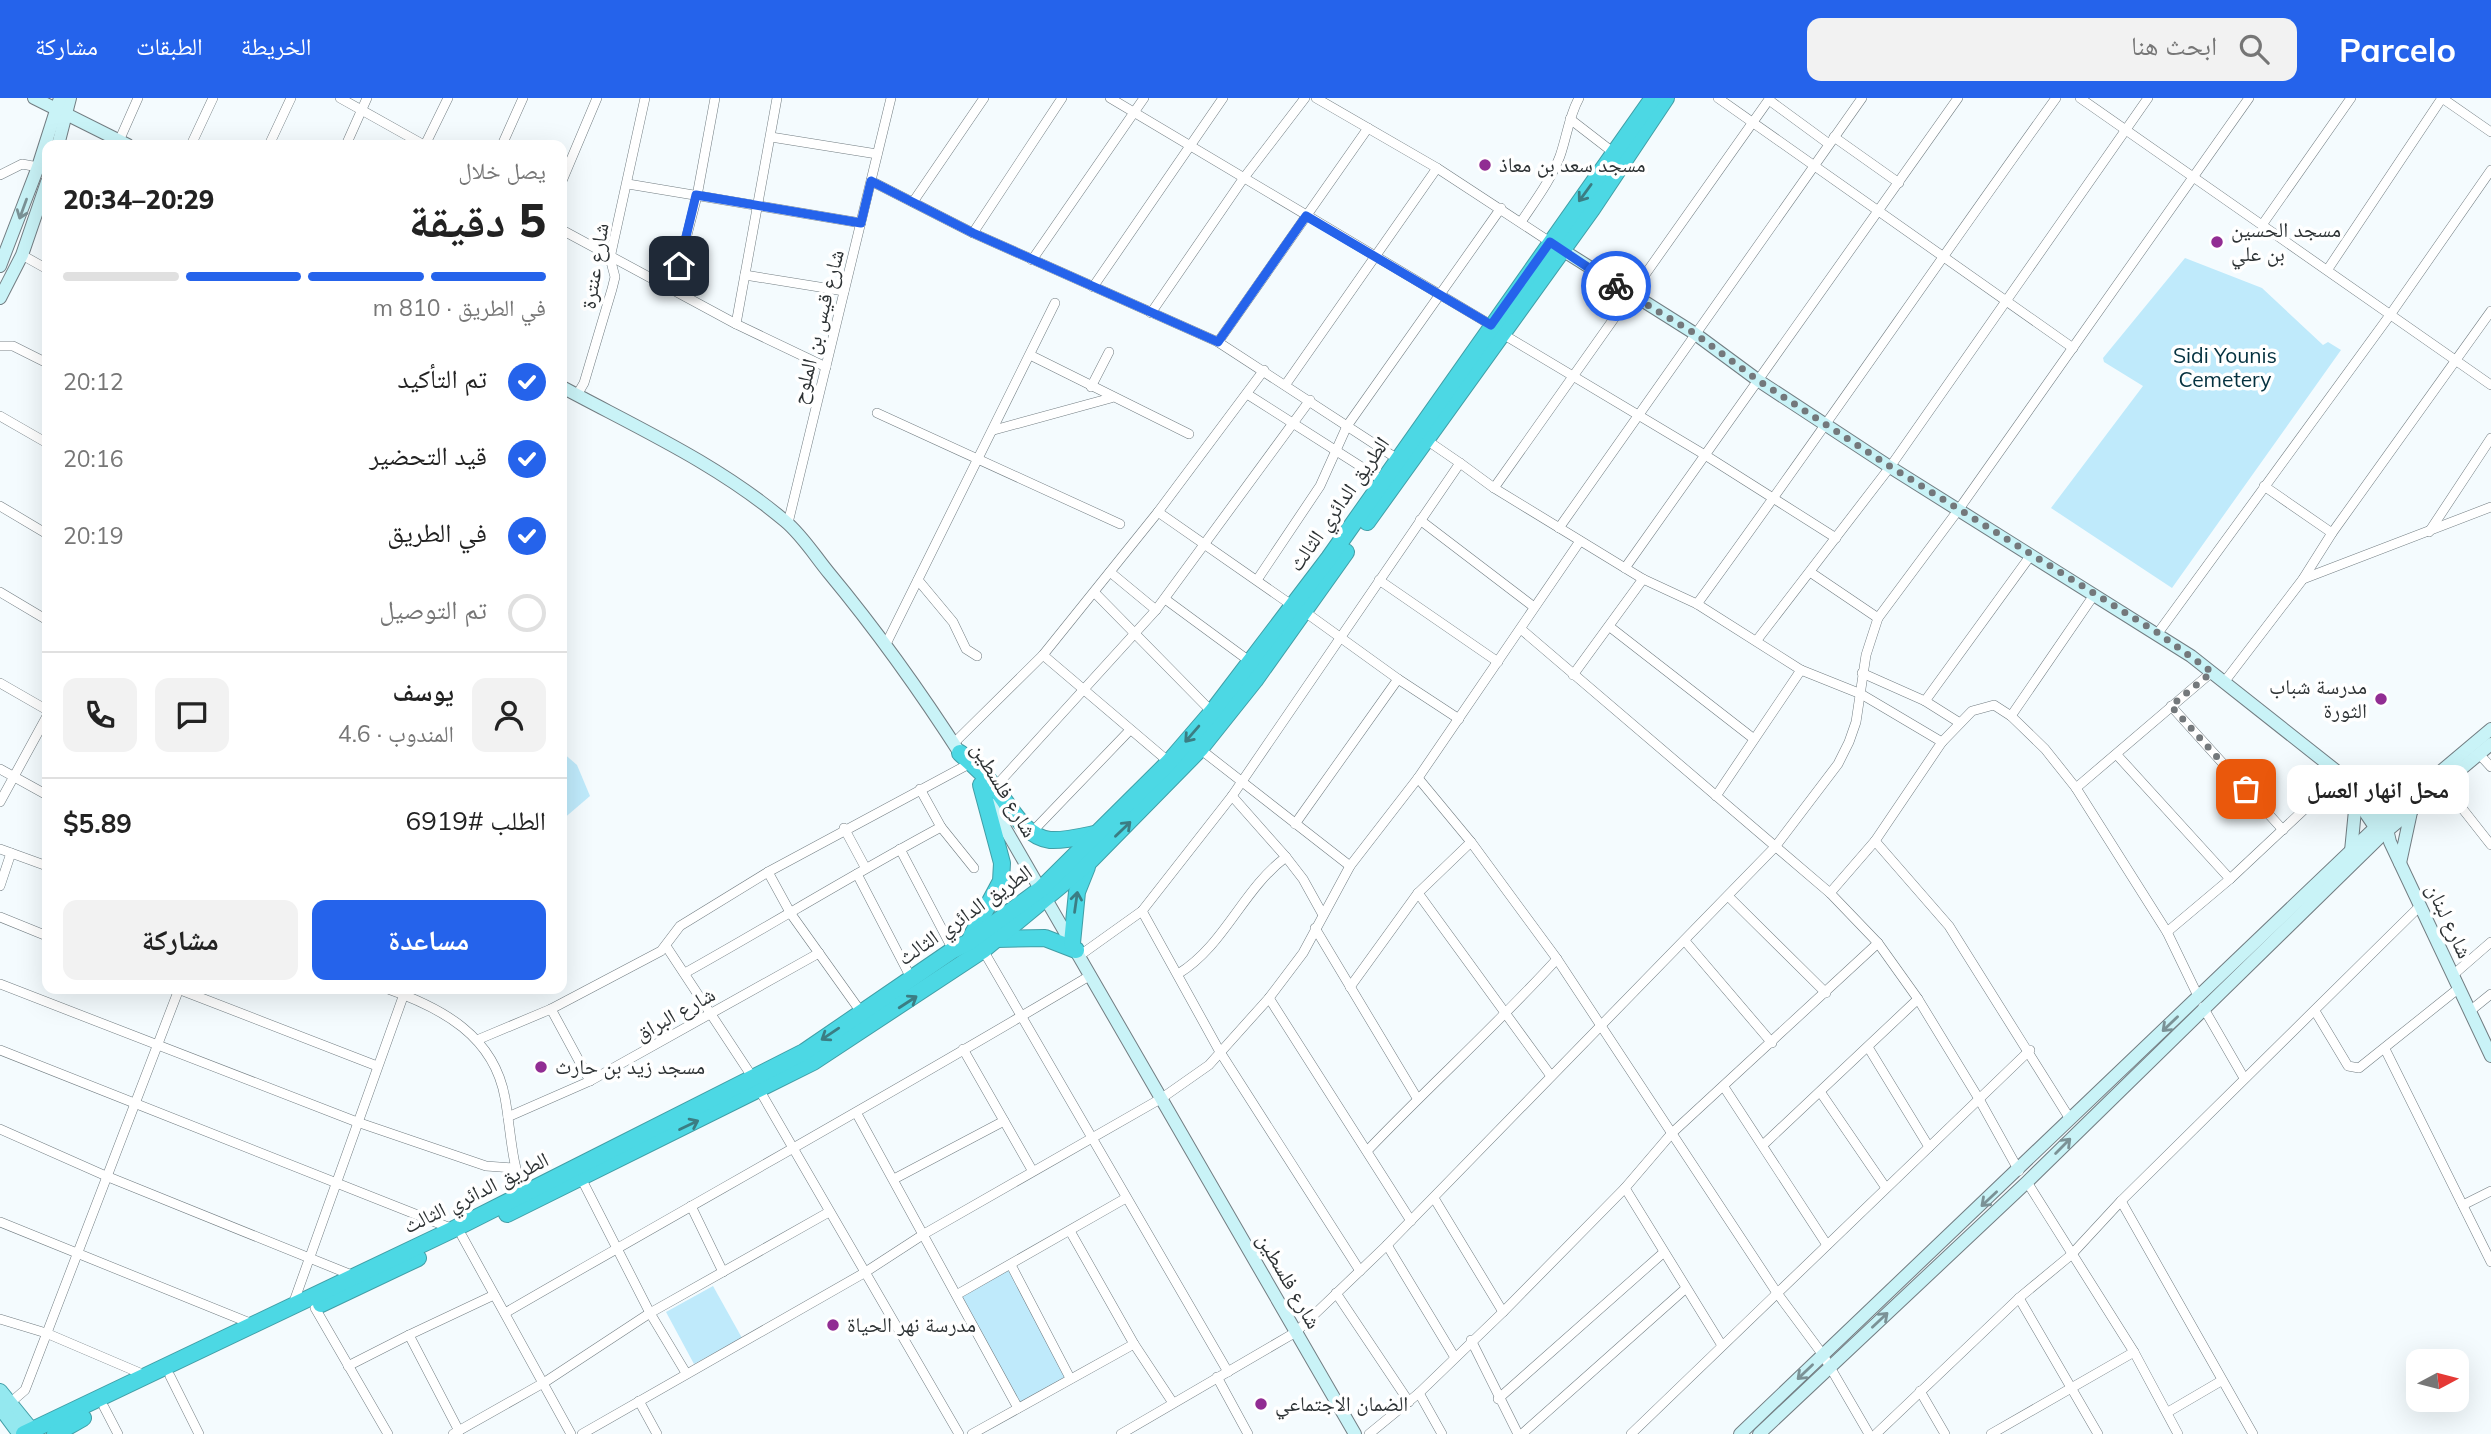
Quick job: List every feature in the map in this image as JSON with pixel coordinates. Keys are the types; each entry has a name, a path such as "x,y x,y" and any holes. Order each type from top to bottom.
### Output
{"highway":[{"name":"الطريق الدائري الثالث","path":"1555,246 1614,153 1653,98"},
{"name":"الطريق الدائري الثالث","path":"28,1433 354,1276 581,1178 756,1084 953,950 997,939 1044,894 1169,762 1299,609 1396,458 1496,329 1666,98"},
{"name":"الطريق الدائري الثالث","path":"55,1434 104,1407 315,1308 458,1233 524,1194 756,1084 824,1056 1089,862 1200,748 1425,439 1496,329"},
{"path":"960,754 1032,832 1049,840 1099,833"},
{"path":"976,946 1001,881 1002,863 988,786"},
{"path":"997,939 1045,938 1076,950 1077,892 1089,862"}],"main road":[{"path":"0,1391 5,1405 28,1433"}],"street":[{"path":"34,98 61,107 119,140"},
{"path":"48,140 61,107 70,98"},
{"path":"125,140 138,98"},
{"path":"193,140 213,98"},
{"path":"271,140 291,98"},
{"path":"340,98 416,140"},
{"path":"348,140 368,98"},
{"path":"427,140 447,98"},
{"path":"504,140 523,98"},
{"path":"567,169 597,98"},
{"name":"شارع عنترة","path":"577,395 584,383 615,277 610,258 645,98"},
{"path":"673,290 696,195 715,98"},
{"path":"736,324 777,98"},
{"name":"شارع قيس بن الملوح","path":"788,523 891,98"},
{"path":"913,202 984,98"},
{"path":"973,233 1062,98"},
{"path":"1110,98 1705,455 1836,538"},
{"path":"1032,260 1144,98"},
{"path":"1093,287 1223,98"},
{"path":"1151,313 1242,179 1305,98"},
{"path":"1317,98 1437,168 1555,246"},
{"path":"1521,222 1560,157 1570,119 1579,98"},
{"path":"1718,98 2004,302 2073,348"},
{"path":"1559,528 1862,98"},
{"path":"1625,568 1958,98"},
{"path":"1697,604 1828,425 1942,257 2056,98"},
{"path":"2080,98 2491,385"},
{"path":"1757,639 1891,467 2148,98"},
{"path":"1121,1434 1296,1332 1434,1198 1775,847 1838,764 1856,722 1862,673 1878,618 1959,509 2249,98"},
{"path":"2262,225 2351,98"},
{"path":"2328,269 2442,98 2491,132"},
{"path":"1494,488 1629,294 1770,99 1899,183"},
{"path":"58,140 61,107"},
{"path":"1570,119 1614,153"},
{"path":"1218,342 1368,128"},
{"path":"771,137 877,155"},
{"path":"0,266 42,157"},
{"path":"0,175 22,164 38,167"},
{"path":"1286,384 1437,168"},
{"path":"2158,633 2390,315 2491,170"},
{"path":"871,181 973,233 1218,342 1396,458"},
{"path":"628,184 861,223"},
{"path":"0,298 22,255 42,197"},
{"path":"1256,580 1320,486 1347,426 1437,293 1501,208"},
{"path":"567,233 736,324 826,367"},
{"name":"شارع لبنان","path":"1555,246 1694,333 1759,381 1891,467 2158,633 2225,681 2343,776 2383,832 2400,863 2490,1053"},
{"path":"22,255 42,266"},
{"path":"745,275 844,292"},
{"path":"886,644 1055,303"},
{"path":"2225,681 2303,579 2332,533 2491,311"},
{"path":"0,346 13,346 42,360"},
{"path":"1091,387 1109,352"},
{"path":"1030,355 1111,398 1189,434"},
{"path":"477,1040 551,1009 666,946 668,938 680,926 845,828 920,789 960,754 1095,593 1264,370"},
{"name":"شارع فلسطين","path":"567,390 645,429 705,464 757,498 788,523 886,644 960,754"},
{"path":"1247,394 1336,448 1382,480"},
{"path":"994,430 1111,398"},
{"path":"988,786 1086,691 1156,610 1310,400"},
{"path":"877,413 1120,524"},
{"path":"0,416 42,440"},
{"path":"2429,532 2491,438"},
{"path":"1425,439 1494,488 1643,579 1697,604 1757,639 1801,670 1861,694 1942,742"},
{"path":"1076,950 1142,911 1232,796 1460,463"},
{"path":"2264,486 2332,533"},
{"path":"0,506 42,531"},
{"path":"2303,579 2491,507"},
{"path":"1158,512 1459,719"},
{"path":"1420,520 1534,607"},
{"path":"582,1434 864,1273 1032,1170 1162,1098 1209,1065 1269,998 1303,953 1350,866 1418,778 1522,630 1534,607 1580,541"},
{"path":"1925,701 2031,555"},
{"path":"1110,572 1156,610"},
{"path":"1810,572 1878,618"},
{"path":"1573,675 1643,579"},
{"path":"919,580 953,622 966,649 977,656"},
{"path":"1379,580 1498,663"},
{"path":"0,592 42,617"},
{"path":"1095,593 1137,632 1212,712"},
{"path":"2011,716 2094,595"},
{"path":"1165,599 1252,663"},
{"path":"1610,627 1755,739"},
{"path":"1522,630 1830,893 1878,943 1918,999 2023,1177 2134,1352 2178,1434"},
{"path":"1043,655 1169,762"},
{"path":"1716,796 1801,670"},
{"path":"2076,788 2212,672"},
{"path":"1862,673 1925,701 1960,723"},
{"path":"1295,824 1398,679"},
{"path":"0,683 42,707"},
{"path":"1830,893 1875,841 1942,742 1972,710 1983,705 1994,705 2011,716 2045,748 2076,788 2167,932 2201,1002 2244,1078"},
{"path":"2171,706 2283,830"},
{"path":"0,802 42,725"},
{"path":"1740,1434 1823,1355 2023,1177 2070,1119 2201,1002 2491,729"},
{"path":"1032,832 1130,730"},
{"path":"1759,1434 2201,1002 2351,851 2411,811 2491,744"},
{"path":"1200,748 1350,866"},
{"path":"2479,754 2491,767"},
{"path":"2117,755 2230,879"},
{"path":"0,769 42,791"},
{"path":"2167,932 2230,879 2343,776"},
{"name":"شارع لبنان","path":"2343,776 2356,800 2383,832"},
{"path":"1418,778 1471,842 1557,959 1777,1293 1823,1355 1869,1434"},
{"path":"2443,784 2491,845"},
{"name":"شارع فلسطين","path":"988,786 1044,894 1355,1434"},
{"path":"920,789 941,827 974,869"},
{"path":"1232,796 1286,856 1323,915"},
{"path":"2351,851 2356,800"},
{"path":"2400,863 2411,811"},
{"path":"685,973 791,914 864,867 941,827"},
{"path":"845,828 864,867"},
{"path":"1875,841 1950,926 2030,1050 2070,1119"},
{"path":"1350,988 1418,893 1471,842"},
{"path":"0,849 42,864"},
{"path":"900,849 953,950"},
{"path":"0,886 11,853"},
{"path":"1178,974 1199,961 1259,880 1286,856"},
{"path":"768,872 791,914 861,1012"},
{"path":"856,874 911,978"},
{"path":"1418,893 1551,1076"},
{"path":"1728,896 1826,993"},
{"path":"1876,1434 2020,1298 2071,1255 2121,1200 2420,906"},
{"path":"1142,911 1220,1052 1360,1271"},
{"path":"0,917 42,934"},
{"path":"1315,928 1417,1098"},
{"path":"1685,942 1772,1043"},
{"path":"2453,975 2491,942"},
{"path":"1369,1434 1419,1394 1454,1356 1503,1312 1625,1188 1672,1133 1878,943"},
{"path":"666,946 756,1084 958,1434"},
{"path":"976,946 1024,1016 1228,1372"},
{"name":"شارع البراق","path":"508,1117 590,1081 819,953"},
{"path":"1367,1151 1417,1098 1507,1014 1557,959"},
{"path":"505,1313 792,1146 857,1114 1091,975"},
{"path":"0,984 357,1122 486,1166 514,1168"},
{"path":"2315,1010 2348,1066 2359,1068 2459,988"},
{"path":"5,1405 25,1390 177,994"},
{"path":"192,994 377,1066"},
{"path":"291,1308 404,994 443,1010 462,1023 477,1040 499,1075 508,1117 514,1168 524,1194"},
{"path":"2470,1011 2491,994"},
{"path":"1269,998 1411,1221"},
{"path":"1763,1145 1918,999"},
{"path":"551,1009 590,1081"},
{"path":"1868,1047 1929,1147"},
{"path":"963,1049 1032,1170"},
{"path":"2385,1049 2491,1262"},
{"path":"0,1050 458,1233 545,1382 571,1434"},
{"path":"1631,1434 1721,1344 2030,1050"},
{"path":"1724,1087 1827,1245"},
{"path":"1821,1093 1886,1188"},
{"path":"857,1114 958,1294 1018,1408"},
{"path":"894,1179 1004,1121"},
{"path":"0,1129 106,1176 354,1276"},
{"path":"581,1178 650,1313 686,1373"},
{"path":"1625,1188 1721,1344"},
{"path":"2463,1205 2491,1191"},
{"path":"958,1294 1126,1198"},
{"path":"1434,1198 1503,1312"},
{"path":"2121,1200 2253,1434"},
{"path":"691,1206 723,1272"},
{"path":"409,1335 456,1432 545,1382 650,1313 829,1212"},
{"path":"0,1222 257,1325"},
{"path":"1070,1231 1134,1344 1173,1403"},
{"path":"1387,1245 1454,1356"},
{"path":"1498,1399 1663,1253"},
{"path":"1011,1265 1070,1378"},
{"path":"1471,1340 1498,1399 1520,1434 1685,1289"},
{"path":"1336,1293 1409,1402"},
{"path":"348,1366 494,1295"},
{"path":"2020,1298 2098,1434"},
{"path":"315,1308 388,1434"},
{"path":"0,1319 46,1333 149,1377"},
{"path":"972,1434 1134,1344"},
{"path":"1990,1434 2134,1352"},
{"path":"170,1376 199,1434"},
{"path":"1217,1377 1248,1434"},
{"path":"2168,1412 2221,1381"},
{"path":"1920,1391 1945,1434"},
{"path":"1419,1394 1442,1434"},
{"path":"639,1401 657,1434"},
{"path":"104,1407 118,1434"}],"green space":[{"name":"Sidi Younis Cemetery","path":"2185,258 2262,288 2323,345 2328,342 2341,350 2172,588 2051,508 2143,386 2104,362 2103,358"},
{"path":"567,756 577,765 590,796 567,816"},
{"path":"1011,1265 1070,1378 1018,1408 958,1294"},
{"path":"713,1286 742,1338 694,1364 666,1312"}],"way so far":[{"path":"1616,286 1694,333 1759,381 1891,467 2158,633 2212,672 2171,706 2246,789"}],"place":[{"name":"مسجد سعد بن معاذ","path":"1485,165"},
{"name":"مسجد الحسين بن علي","path":"2217,242"},
{"name":"مدرسة شباب الثورة","path":"2381,699"},
{"name":"محل انهار العسل","path":"2246,789"},
{"name":"مسجد زيد بن حارث","path":"541,1067"},
{"name":"مدرسة نهر الحياة","path":"833,1325"},
{"name":"الضمان الاجتماعي","path":"1261,1404"}],"route":[{"path":"679,266 696,195 861,223 871,181 973,233 1218,342 1306,216 1491,325 1550,242 1616,286"}]}
